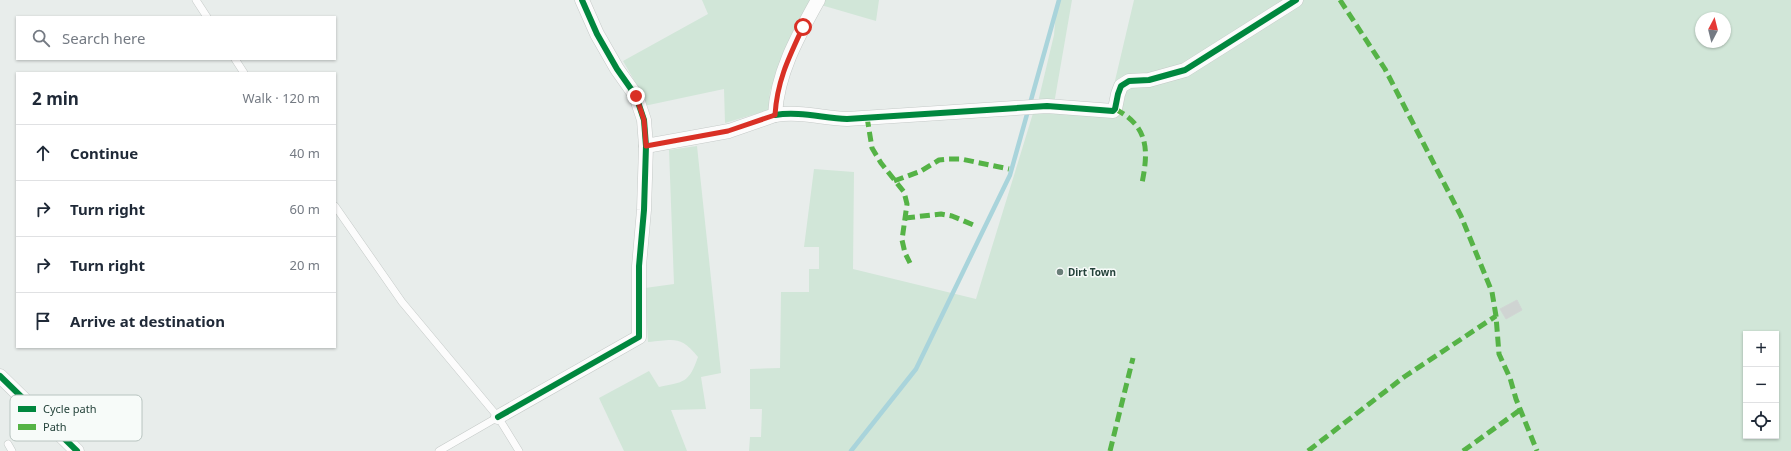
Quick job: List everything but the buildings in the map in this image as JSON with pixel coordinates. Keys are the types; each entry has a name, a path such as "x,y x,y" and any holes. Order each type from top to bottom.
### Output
{"street":[{"path":"498,417 639,337 639,266 644,210 646,146 644,120 636,96 617,69 597,34 582,0"},
{"path":"775,115 776,94 783,70 803,27 818,0"},
{"path":"646,146 728,131 775,115 788,113 847,119 1047,106 1113,111 1115,109 1121,86 1129,81 1149,80 1185,70 1296,0"},
{"path":"0,376 20,395"},
{"path":"67,441 77,451"}],"lane":[{"path":"196,0 206,16"},
{"path":"236,60 243,72"},
{"path":"336,207 402,302 498,417 520,451"},
{"path":"439,451 498,417"},
{"path":"8,444 12,451"}],"green space":[{"path":"702,0 813,0 770,91 769,110 725,123 724,89 644,106 634,80 623,61 708,14"},
{"path":"824,0 879,0 876,21 821,5"},
{"path":"1057,0 1072,0 1054,104 1038,102 1054,35"},
{"path":"1134,0 1791,0 1791,451 749,451 750,437 761,437 762,409 750,409 750,369 780,368 781,292 809,292 809,269 819,269 819,247 804,247 814,169 854,172 853,269 976,299 1034,110 1109,106"},
{"path":"697,146 721,373 701,377 706,409 671,410 687,451 624,451 599,398 649,371 659,387 680,382 688,377 692,372 698,357 686,345 676,340 648,342 645,288 674,284 669,150"}],"waterway":[{"path":"851,451 916,369 1010,175 1059,0"}],"marked path":[{"path":"1340,0 1385,69 1461,216 1492,292 1496,316 1499,354 1510,378 1516,399 1537,451"},
{"path":"1115,109 1134,123 1144,140 1145,159 1142,183"},
{"path":"867,117 872,148 881,163 904,192 907,204 902,240 905,253 910,263"},
{"path":"894,181 921,171 939,160 961,159 1009,169"},
{"path":"905,218 941,214 952,216 976,226"},
{"path":"1308,451 1404,377 1496,316"},
{"path":"1110,451 1133,358"},
{"path":"1463,451 1520,410"}],"cycle path":[{"path":"498,417 639,337 639,266 644,210 646,146 644,120 636,96 617,69 597,34 582,0"},
{"path":"775,115 802,114 847,119 1047,106 1113,111 1115,109 1121,86 1129,81 1149,80 1185,70 1296,0"},
{"path":"0,376 20,395"},
{"path":"67,441 77,451"}],"place":[{"name":"Dirt Town","path":"1060,272"}],"route":[{"path":"636,96 644,120 646,146 728,131 775,115 776,94 779,82 803,27"}]}
